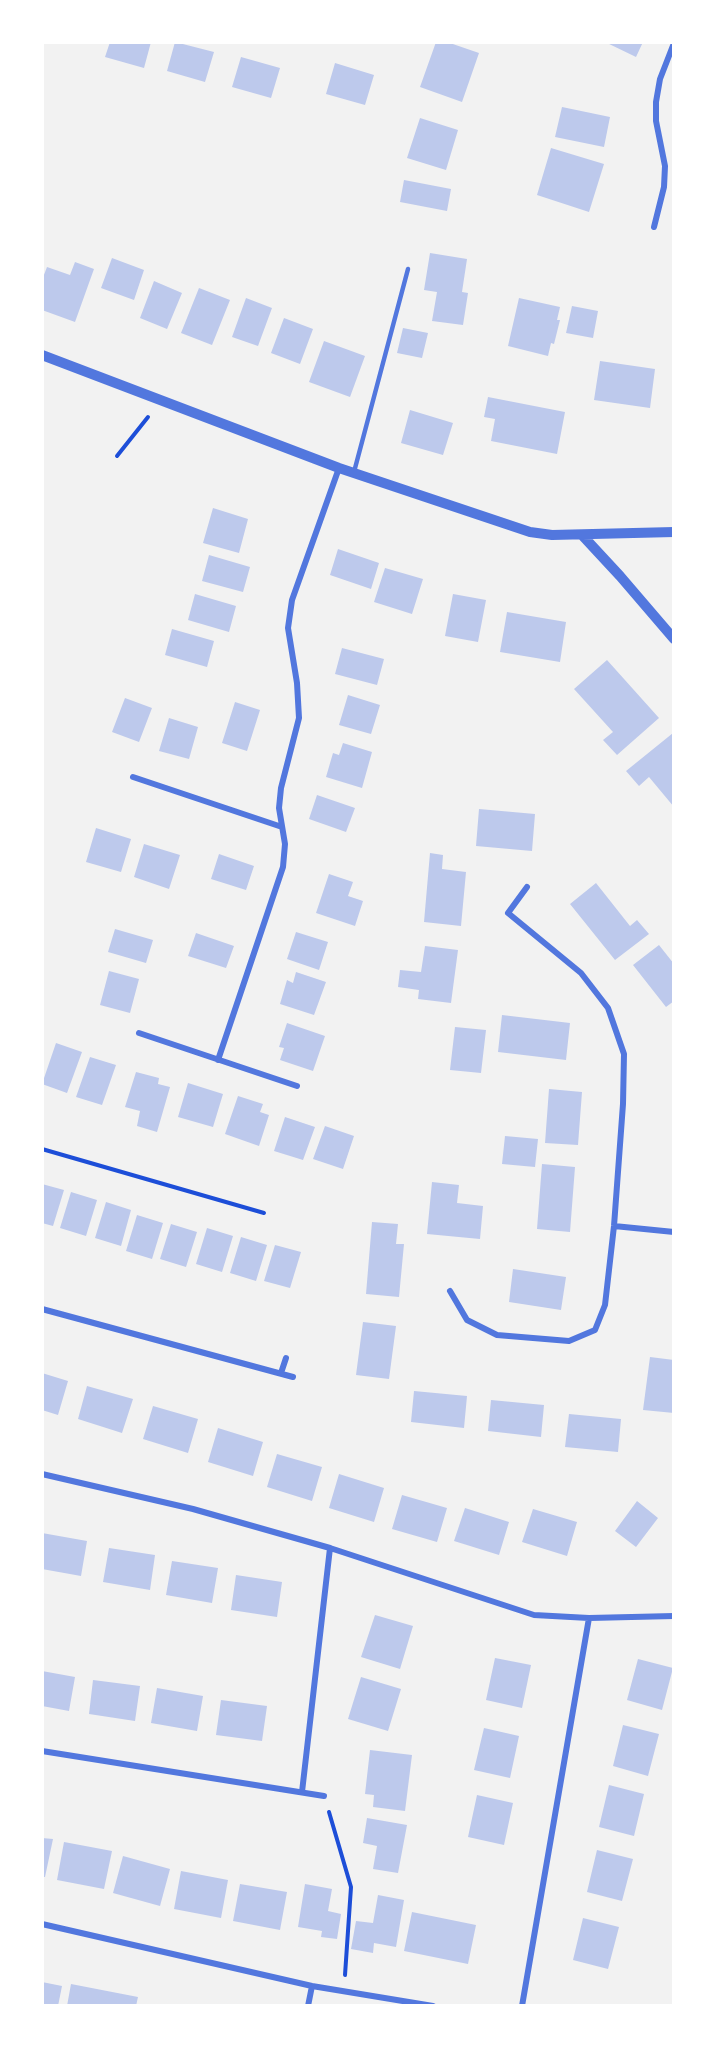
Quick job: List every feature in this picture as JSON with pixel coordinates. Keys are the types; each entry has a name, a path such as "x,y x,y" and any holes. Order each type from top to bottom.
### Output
{"street":[{"path":"654,226 664,187 665,166 656,121 656,102 660,79 674,43"},
{"path":"42,355 339,468 530,532 552,535 674,532"},
{"path":"218,1060 283,867 285,844 279,808 281,788 299,718 297,683 288,628 292,600 339,468"},
{"path":"582,535 674,639"},
{"path":"133,777 282,827"},
{"path":"450,1290 467,1320 497,1335 569,1341 595,1330 605,1305 614,1226 623,1104 624,1054 608,1008 581,973 508,913 527,887"},
{"path":"139,1033 297,1086"},
{"path":"614,1226 674,1232"},
{"path":"42,1309 293,1377"},
{"path":"281,1373 286,1358"},
{"path":"42,1474 193,1509 330,1548 534,1615 589,1618 674,1616"},
{"path":"303,1792 330,1548"},
{"path":"522,2006 589,1618"},
{"path":"42,1751 324,1796"},
{"path":"42,1924 312,1986 433,2006"},
{"path":"308,2006 312,1986"}],"lane":[{"path":"353,473 408,269"}],"path":[{"path":"117,456 161,401"},
{"path":"42,1149 264,1213"},
{"path":"324,1796 351,1887 344,1991"}],"building":[{"path":"110,42 151,42 144,68 105,57"},
{"path":"175,42 214,52 205,82 167,71"},
{"path":"436,42 447,42 479,53 462,102 420,87"},
{"path":"605,42 643,42 636,57"},
{"path":"241,57 280,68 271,98 232,87"},
{"path":"335,63 374,75 365,105 326,94"},
{"path":"562,107 610,117 604,147 555,137"},
{"path":"420,118 458,130 446,170 407,158"},
{"path":"551,148 604,164 589,212 537,195"},
{"path":"404,180 451,189 447,211 400,202"},
{"path":"430,253 467,259 462,292 468,293 463,325 432,321 437,292 424,290"},
{"path":"112,258 144,270 134,300 101,288"},
{"path":"75,262 94,269 75,322 42,310 42,280 47,267 70,275"},
{"path":"154,281 182,293 167,329 140,318"},
{"path":"199,288 230,300 212,345 181,333"},
{"path":"246,298 272,308 258,346 232,337"},
{"path":"519,298 560,307 557,320 560,320 554,344 551,343 548,356 508,346"},
{"path":"572,306 598,311 593,338 566,333"},
{"path":"284,318 313,329 300,364 271,353"},
{"path":"403,328 428,333 422,358 397,353"},
{"path":"324,341 365,356 350,397 309,382"},
{"path":"600,361 655,369 650,408 594,400"},
{"path":"488,397 565,412 557,454 491,441 495,419 484,417"},
{"path":"410,410 453,423 443,455 401,443"},
{"path":"213,508 248,519 239,553 203,543"},
{"path":"338,549 379,563 371,589 330,575"},
{"path":"209,555 250,567 243,592 202,581"},
{"path":"385,568 423,579 412,614 374,602"},
{"path":"195,594 236,606 229,632 188,620"},
{"path":"453,594 486,600 478,642 445,636"},
{"path":"507,612 566,622 560,662 500,652"},
{"path":"172,629 214,641 207,667 165,655"},
{"path":"342,648 384,659 377,685 335,674"},
{"path":"607,660 659,718 617,755 603,740 613,732 574,689"},
{"path":"348,695 380,705 371,734 339,725"},
{"path":"125,698 152,708 139,742 112,732"},
{"path":"235,702 260,710 247,751 222,743"},
{"path":"169,718 198,727 189,759 159,751"},
{"path":"673,733 674,807 649,777 639,786 626,771"},
{"path":"343,743 372,752 362,788 326,777 333,753 339,755"},
{"path":"317,795 355,808 346,832 309,819"},
{"path":"479,809 535,814 532,851 476,846"},
{"path":"96,828 131,839 121,872 86,862"},
{"path":"144,844 180,855 169,889 134,877"},
{"path":"430,853 443,855 442,869 466,872 461,926 424,922"},
{"path":"219,854 254,866 246,890 211,879"},
{"path":"329,874 353,882 348,896 363,901 355,926 316,913"},
{"path":"596,883 630,926 637,920 649,934 615,960 570,904"},
{"path":"115,929 153,940 146,963 108,952"},
{"path":"296,932 328,942 319,970 287,959"},
{"path":"196,933 234,946 226,968 188,956"},
{"path":"659,945 674,964 674,1001 666,1007 633,965"},
{"path":"425,946 458,950 451,1003 418,999 419,990 398,987 400,970 421,972"},
{"path":"109,971 139,979 130,1013 100,1005"},
{"path":"296,972 326,982 314,1015 280,1004 287,980 293,983"},
{"path":"502,1015 570,1023 566,1060 498,1052"},
{"path":"287,1023 325,1036 313,1071 280,1060 284,1048 279,1047"},
{"path":"455,1027 486,1030 481,1073 450,1070"},
{"path":"56,1043 82,1052 67,1093 42,1084"},
{"path":"90,1057 116,1065 102,1105 76,1097"},
{"path":"136,1072 159,1078 158,1084 170,1087 157,1132 137,1126 140,1111 125,1107"},
{"path":"188,1083 223,1094 213,1127 178,1117"},
{"path":"549,1089 582,1092 578,1145 545,1143"},
{"path":"238,1096 263,1104 260,1112 269,1115 259,1146 225,1134"},
{"path":"285,1117 315,1127 303,1160 274,1151"},
{"path":"325,1126 354,1136 343,1169 313,1159"},
{"path":"505,1136 538,1139 535,1167 502,1164"},
{"path":"542,1164 575,1167 570,1232 537,1229"},
{"path":"432,1182 459,1185 457,1203 483,1206 480,1239 427,1234"},
{"path":"42,1184 64,1190 53,1226 42,1223"},
{"path":"71,1192 97,1200 86,1236 60,1228"},
{"path":"106,1202 131,1210 121,1246 95,1238"},
{"path":"137,1215 163,1223 152,1259 126,1251"},
{"path":"372,1222 398,1224 396,1244 404,1244 399,1297 366,1294"},
{"path":"171,1224 197,1232 186,1267 160,1259"},
{"path":"207,1228 233,1236 222,1272 196,1264"},
{"path":"241,1237 267,1245 256,1281 230,1273"},
{"path":"275,1245 301,1252 290,1288 264,1281"},
{"path":"513,1269 566,1277 561,1310 509,1302"},
{"path":"363,1322 396,1326 389,1379 356,1375"},
{"path":"650,1357 674,1360 674,1413 643,1410"},
{"path":"42,1373 68,1381 58,1415 42,1410"},
{"path":"87,1386 133,1399 122,1433 78,1419"},
{"path":"414,1391 467,1396 464,1428 411,1422"},
{"path":"491,1400 544,1405 541,1437 488,1431"},
{"path":"153,1406 198,1419 188,1453 143,1439"},
{"path":"569,1414 621,1419 618,1452 565,1447"},
{"path":"218,1428 263,1442 253,1476 208,1462"},
{"path":"277,1454 322,1467 312,1501 267,1487"},
{"path":"339,1474 384,1488 374,1522 329,1508"},
{"path":"402,1495 447,1508 437,1542 392,1529"},
{"path":"637,1501 658,1518 636,1547 615,1531"},
{"path":"465,1508 509,1522 499,1555 454,1541"},
{"path":"533,1509 577,1522 567,1556 522,1542"},
{"path":"42,1533 87,1541 81,1576 42,1569"},
{"path":"109,1548 155,1555 150,1590 103,1582"},
{"path":"172,1561 218,1568 212,1603 166,1595"},
{"path":"236,1575 282,1582 277,1617 231,1610"},
{"path":"375,1615 413,1626 400,1669 361,1657"},
{"path":"495,1658 531,1665 522,1708 486,1700"},
{"path":"638,1659 673,1668 662,1710 627,1700"},
{"path":"42,1671 75,1677 69,1711 42,1706"},
{"path":"361,1677 401,1689 388,1731 348,1719"},
{"path":"93,1680 140,1686 135,1721 89,1714"},
{"path":"157,1688 203,1696 197,1731 151,1723"},
{"path":"221,1700 267,1706 262,1741 216,1735"},
{"path":"623,1725 659,1734 648,1776 613,1766"},
{"path":"484,1728 519,1736 510,1778 474,1770"},
{"path":"370,1750 412,1755 405,1811 373,1807 374,1795 365,1794"},
{"path":"609,1785 644,1794 634,1836 599,1827"},
{"path":"477,1795 513,1803 504,1845 468,1837"},
{"path":"367,1818 407,1825 398,1873 373,1869 377,1846 363,1843"},
{"path":"42,1838 53,1839 45,1877 42,1877"},
{"path":"64,1842 112,1851 104,1889 57,1880"},
{"path":"597,1850 633,1859 622,1901 587,1892"},
{"path":"123,1856 170,1869 160,1906 113,1893"},
{"path":"181,1871 228,1880 221,1918 174,1909"},
{"path":"240,1884 287,1892 280,1930 233,1921"},
{"path":"305,1884 332,1889 328,1911 341,1914 337,1939 321,1937 322,1931 298,1927"},
{"path":"378,1895 404,1900 396,1947 374,1943 373,1953 351,1949 356,1921 373,1923"},
{"path":"412,1912 476,1925 468,1964 404,1951"},
{"path":"583,1918 619,1927 608,1969 573,1960"},
{"path":"42,1982 62,1986 58,2006 42,2006"},
{"path":"71,1984 138,1997 136,2006 67,2006"}]}
